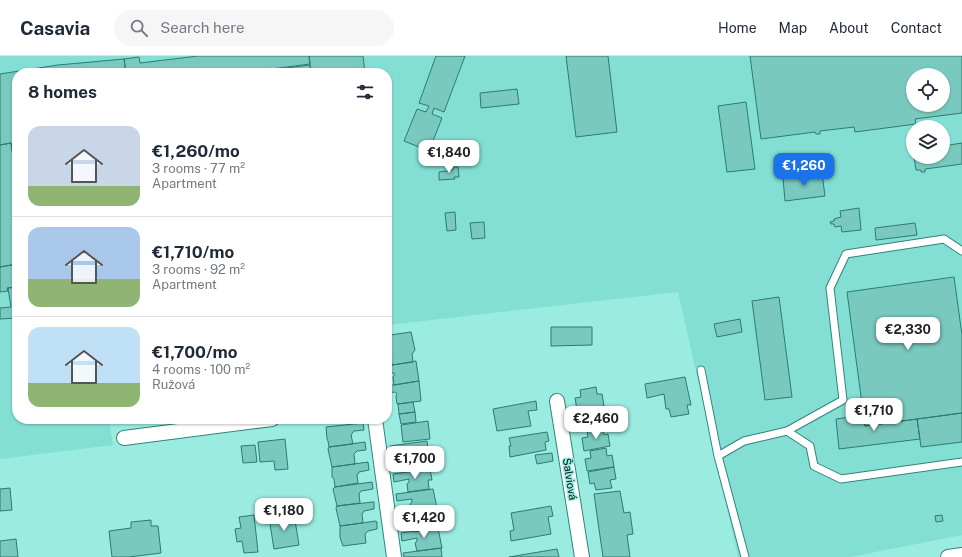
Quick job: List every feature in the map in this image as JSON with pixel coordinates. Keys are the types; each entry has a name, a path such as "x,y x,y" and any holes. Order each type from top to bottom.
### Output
{"street":[{"name":"Šalviová","path":"557,401 582,557"},
{"path":"124,438 233,424"},
{"path":"376,424 394,557"},
{"path":"948,557 962,555"}],"lane":[{"path":"718,456 744,440 787,431 843,400 830,288 846,254 944,239 962,252"},
{"path":"701,370 718,456 745,557"},
{"path":"787,431 810,446 814,466 841,479 962,462"}],"shaded area":[{"path":"0,56 962,56 962,535 850,557 738,557 678,292 392,324 392,68 12,68 12,424 110,424 113,445 0,459"}],"building":[{"path":"198,56 309,56 310,64 279,68 125,68 124,59 139,57 140,63"},
{"path":"309,56 363,56 364,68 310,68"},
{"path":"436,56 465,56 444,112 434,108 432,114 442,118 429,151 404,141 417,109 426,112 429,106 419,103"},
{"path":"566,56 608,56 617,132 576,137"},
{"path":"750,56 962,56 962,113 906,120 906,125 855,132 854,127 820,131 820,134 816,134 815,132 761,139"},
{"path":"124,59 125,68 39,68"},
{"path":"310,65 310,68 286,68"},
{"path":"12,72 12,150 11,143 0,145 0,74"},
{"path":"517,89 519,104 481,108 480,93"},
{"path":"746,102 755,169 727,172 718,106"},
{"path":"11,143 12,150 12,265 0,267 0,145"},
{"path":"962,143 962,164 925,169 925,172 916,170 915,164 950,164 950,145"},
{"path":"453,167 458,167 459,177 454,177 455,179 439,180 439,172 453,170"},
{"path":"822,173 825,196 785,201 783,178"},
{"path":"859,208 861,230 842,232 841,226 835,227 834,224 831,224 830,222 834,221 834,219 841,217 840,211"},
{"path":"455,212 456,230 447,231 445,213"},
{"path":"484,222 485,238 472,239 470,223"},
{"path":"915,223 917,235 876,240 875,228"},
{"path":"12,265 12,288 7,288 8,291 0,292 0,267"},
{"path":"954,277 962,335 962,413 865,426 847,292"},
{"path":"8,288 12,288 12,318 0,319 0,308 11,307"},
{"path":"779,297 792,397 765,400 752,301"},
{"path":"740,319 742,332 717,337 714,324"},
{"path":"551,327 592,327 592,345 551,346"},
{"path":"411,332 415,350 412,354 413,362 392,365 392,335"},
{"path":"416,361 419,381 394,385 393,377 395,374 392,373 392,365"},
{"path":"685,377 691,405 687,405 689,414 671,417 669,409 666,409 664,394 647,398 645,384"},
{"path":"419,381 421,401 397,404 397,394 395,392 392,392 392,385"},
{"path":"596,387 597,394 602,394 604,406 577,410 575,398 581,397 580,390"},
{"path":"536,401 537,410 528,411 531,426 497,431 493,409"},
{"path":"413,402 415,412 399,414 398,404"},
{"path":"600,408 601,415 606,414 608,426 581,430 580,418 585,417 584,410"},
{"path":"415,412 416,422 401,424 399,414"},
{"path":"962,413 962,442 921,447 917,419"},
{"path":"864,415 865,426 917,419 920,439 839,449 836,419"},
{"path":"428,421 430,439 403,442 401,425"},
{"path":"363,424 364,430 354,431 351,435 353,444 329,447 326,427"},
{"path":"603,428 604,435 608,434 610,446 584,451 582,438 588,437 587,430"},
{"path":"547,432 549,441 545,442 546,450 510,457 509,446 511,446 509,438"},
{"path":"285,439 288,469 275,470 274,461 260,462 258,442"},
{"path":"427,441 429,460 405,463 403,455 405,453 403,451 401,453 391,455 390,446"},
{"path":"365,442 366,450 357,451 354,454 355,464 332,467 328,449 329,447"},
{"path":"255,445 257,462 243,463 241,446"},
{"path":"606,448 607,456 612,455 614,467 587,471 585,459 591,458 590,451"},
{"path":"552,453 553,461 537,464 535,455"},
{"path":"368,462 369,470 359,472 357,475 358,483 335,487 334,479 332,477 332,467"},
{"path":"614,467 616,479 610,480 612,488 596,490 594,483 590,484 588,472"},
{"path":"430,469 432,480 428,480 429,489 408,492 407,484 409,479 394,482 393,474"},
{"path":"372,482 373,489 361,491 359,494 360,503 337,506 333,489 335,487"},
{"path":"10,488 12,510 0,511 0,489"},
{"path":"433,489 437,508 412,512 410,504 412,499 397,501 396,494"},
{"path":"620,491 624,513 630,512 633,534 627,535 630,557 603,557 594,494"},
{"path":"374,502 374,509 364,511 362,514 363,523 340,526 336,508 337,506"},
{"path":"551,506 553,516 548,517 551,534 511,541 510,531 514,530 511,513"},
{"path":"435,508 438,518 438,528 414,532 413,523 415,519 399,519 398,513"},
{"path":"294,514 299,545 274,549 269,518"},
{"path":"254,515 258,552 244,553 242,541 237,542 235,529 241,528 239,517"},
{"path":"942,515 943,521 936,522 935,516"},
{"path":"151,520 151,526 158,526 161,553 129,557 112,557 109,531 131,528 131,522"},
{"path":"376,521 377,529 368,531 365,534 366,543 343,546 340,537 340,526"},
{"path":"438,528 442,548 417,551 415,543 417,538 402,541 401,533"},
{"path":"16,539 18,557 0,557 0,541"},
{"path":"441,548 442,557 404,557 403,553"},
{"path":"557,549 559,557 509,557"}]}
